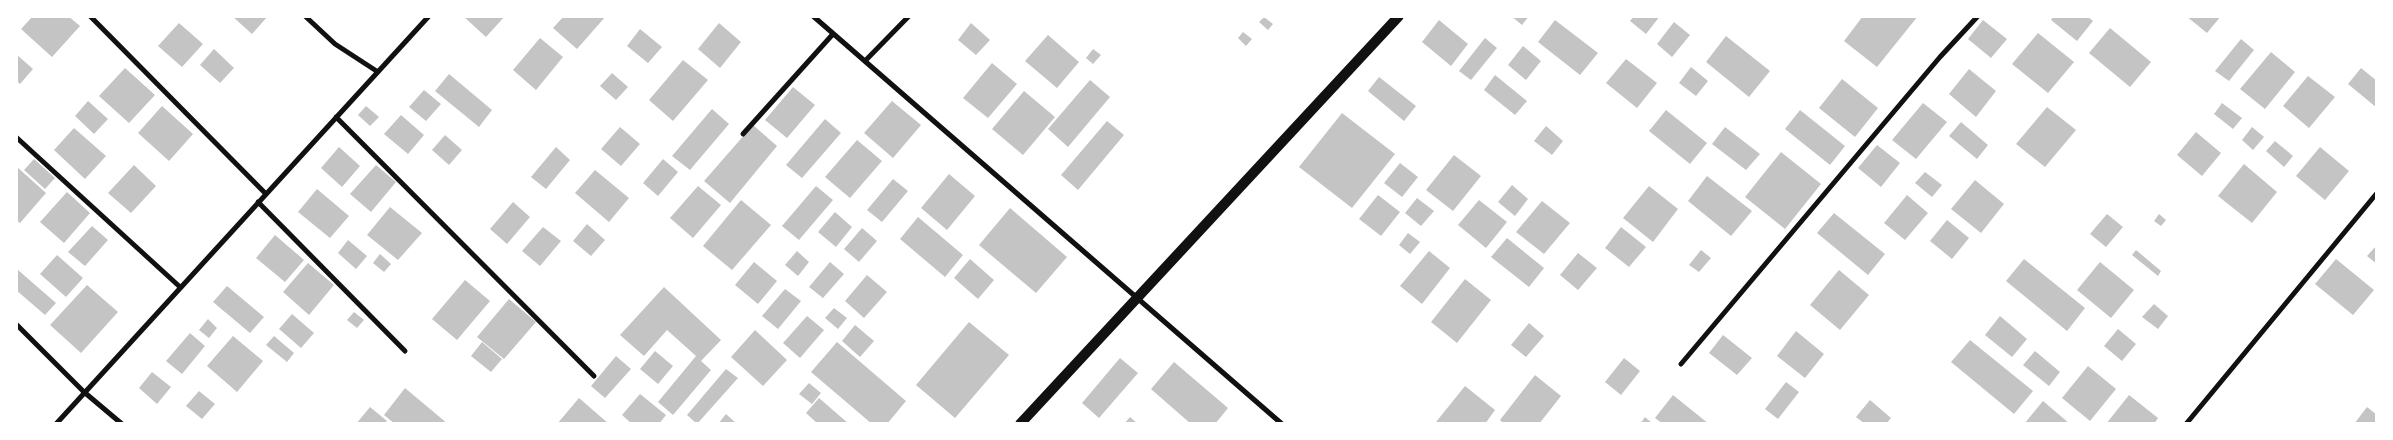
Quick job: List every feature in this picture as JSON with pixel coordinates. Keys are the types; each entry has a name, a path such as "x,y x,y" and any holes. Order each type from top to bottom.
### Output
{"main road":[{"path":"1020,424 1399,16"}],"street":[{"path":"90,16 266,194"},
{"path":"306,16 335,44 378,72"},
{"path":"56,424 429,16"},
{"path":"813,16 1282,424"},
{"path":"865,61 909,16"},
{"path":"1680,364 1940,57 1978,16"},
{"path":"743,134 833,34"},
{"path":"336,117 594,376"},
{"path":"16,137 180,287"},
{"path":"2186,424 2377,193"},
{"path":"258,202 406,352"},
{"path":"16,324 84,392 122,424"}],"building":[{"path":"33,16 68,16 80,26 52,57 21,29"},
{"path":"232,16 268,16 252,34"},
{"path":"463,16 505,16 486,37"},
{"path":"564,16 606,16 577,49 553,28"},
{"path":"1511,16 1529,16 1522,25"},
{"path":"1634,16 1660,16 1646,34 1630,21"},
{"path":"1863,16 1918,16 1877,67 1844,41"},
{"path":"2054,16 2087,16 2093,21 2077,41 2051,20"},
{"path":"2186,16 2221,16 2207,33"},
{"path":"1264,17 1273,24 1268,30 1259,22"},
{"path":"1439,20 1468,44 1451,66 1422,42"},
{"path":"1555,20 1598,53 1580,75 1538,42"},
{"path":"1983,20 2007,39 1991,58 1968,39"},
{"path":"1674,22 1690,35 1672,57 1657,44"},
{"path":"179,23 203,44 182,67 158,46"},
{"path":"719,23 741,42 720,68 698,49"},
{"path":"971,23 990,40 976,55 958,40"},
{"path":"2110,28 2151,62 2130,87 2089,53"},
{"path":"640,29 662,47 648,63 627,46"},
{"path":"1243,32 1252,39 1246,46 1238,38"},
{"path":"2038,33 2074,62 2048,93 2012,64"},
{"path":"1048,35 1079,62 1057,88 1025,61"},
{"path":"1726,36 1770,71 1749,97 1706,62"},
{"path":"540,38 563,57 536,90 513,70"},
{"path":"1485,38 1497,48 1471,80 1459,71"},
{"path":"2241,39 2254,50 2229,81 2215,71"},
{"path":"1523,46 1541,61 1526,80 1508,65"},
{"path":"214,49 234,68 220,83 200,65"},
{"path":"1093,49 1101,55 1093,64 1086,58"},
{"path":"2271,52 2295,72 2265,109 2240,89"},
{"path":"16,54 33,69 20,84 16,80"},
{"path":"1626,59 1657,83 1637,108 1606,83"},
{"path":"683,60 708,80 673,121 649,100"},
{"path":"992,63 1017,84 988,118 963,98"},
{"path":"1691,67 1708,81 1696,96 1679,83"},
{"path":"125,68 155,95 129,123 99,96"},
{"path":"2361,68 2377,81 2377,108 2348,84"},
{"path":"1969,69 1996,91 1976,117 1949,94"},
{"path":"612,73 628,87 616,100 600,86"},
{"path":"449,74 492,110 479,127 435,91"},
{"path":"1495,75 1527,101 1515,115 1484,90"},
{"path":"2308,76 2335,97 2309,128 2283,106"},
{"path":"1379,77 1416,106 1404,121 1368,91"},
{"path":"1842,79 1878,108 1855,137 1819,108"},
{"path":"1090,80 1110,97 1068,147 1048,129"},
{"path":"793,87 815,105 787,138 765,120"},
{"path":"424,90 441,104 426,121 409,107"},
{"path":"1024,91 1055,117 1023,155 992,129"},
{"path":"88,101 108,119 94,134 75,116"},
{"path":"892,101 921,125 893,158 864,133"},
{"path":"1923,103 1947,122 1916,159 1892,140"},
{"path":"2222,103 2242,118 2233,129 2214,114"},
{"path":"162,106 193,134 169,161 138,133"},
{"path":"366,106 379,117 370,126 358,115"},
{"path":"2047,107 2076,130 2045,167 2016,144"},
{"path":"712,109 729,124 690,170 672,156"},
{"path":"1666,110 1707,143 1690,164 1649,131"},
{"path":"1800,110 1845,146 1830,165 1785,129"},
{"path":"1342,113 1395,154 1352,208 1299,167"},
{"path":"401,115 424,135 408,154 384,134"},
{"path":"825,119 841,133 802,178 786,165"},
{"path":"1107,121 1124,135 1078,190 1061,175"},
{"path":"1961,122 1988,145 1977,159 1949,136"},
{"path":"753,125 777,146 730,203 704,181"},
{"path":"1546,126 1563,141 1552,155 1534,141"},
{"path":"620,127 640,144 621,166 601,149"},
{"path":"1725,127 1760,154 1746,170 1712,144"},
{"path":"2252,127 2264,137 2253,150 2242,140"},
{"path":"74,128 106,156 85,179 54,150"},
{"path":"2196,132 2221,153 2202,176 2177,155"},
{"path":"445,135 462,150 449,165 432,150"},
{"path":"857,140 882,161 850,198 825,177"},
{"path":"2275,141 2293,156 2284,167 2266,151"},
{"path":"1877,145 1900,163 1881,187 1858,168"},
{"path":"339,147 360,166 342,187 321,168"},
{"path":"556,147 570,160 546,189 531,177"},
{"path":"2320,147 2349,171 2325,200 2296,176"},
{"path":"1781,152 1821,184 1785,229 1745,197"},
{"path":"1454,155 1481,176 1453,211 1426,190"},
{"path":"34,159 55,178 45,189 24,170"},
{"path":"663,159 678,172 658,196 643,183"},
{"path":"1400,163 1418,177 1402,197 1384,183"},
{"path":"2244,164 2277,192 2252,223 2218,196"},
{"path":"134,165 156,186 131,213 108,193"},
{"path":"376,165 396,182 371,212 350,194"},
{"path":"17,167 46,193 20,223 16,220"},
{"path":"595,170 629,198 609,222 575,193"},
{"path":"1925,172 1942,185 1932,197 1915,183"},
{"path":"949,174 975,196 947,230 921,208"},
{"path":"1707,176 1752,211 1731,236 1688,201"},
{"path":"893,179 908,191 882,222 867,210"},
{"path":"1975,180 2004,204 1981,233 1951,209"},
{"path":"1512,185 1528,199 1515,216 1498,202"},
{"path":"698,186 721,205 693,238 670,218"},
{"path":"816,186 833,200 799,240 782,226"},
{"path":"1649,186 1678,209 1653,242 1623,218"},
{"path":"317,189 349,216 330,238 298,212"},
{"path":"67,192 90,213 64,243 40,222"},
{"path":"1378,195 1400,212 1381,236 1359,219"},
{"path":"1907,195 1928,213 1905,240 1884,223"},
{"path":"1417,198 1434,211 1421,226 1405,213"},
{"path":"741,200 771,225 732,270 703,246"},
{"path":"1479,200 1507,222 1486,248 1458,225"},
{"path":"1542,201 1570,223 1544,254 1516,232"},
{"path":"513,202 530,217 507,244 490,229"},
{"path":"390,207 422,233 398,260 367,235"},
{"path":"1010,208 1067,257 1036,293 979,245"},
{"path":"835,212 852,227 836,247 818,232"},
{"path":"1834,213 1885,254 1868,275 1817,233"},
{"path":"2107,214 2123,227 2106,247 2090,234"},
{"path":"2159,214 2166,220 2161,226 2154,221"},
{"path":"918,217 963,255 945,277 900,239"},
{"path":"1947,220 1969,238 1952,259 1930,241"},
{"path":"587,224 605,240 591,256 573,241"},
{"path":"92,226 108,240 85,266 68,252"},
{"path":"543,227 561,241 540,266 522,251"},
{"path":"1621,227 1646,247 1629,267 1605,248"},
{"path":"862,228 877,241 859,262 844,249"},
{"path":"1408,233 1420,242 1410,254 1399,245"},
{"path":"275,235 304,260 285,282 256,258"},
{"path":"1507,238 1544,268 1529,287 1491,257"},
{"path":"348,240 367,256 356,269 338,253"},
{"path":"2377,245 2377,264 2367,256"},
{"path":"1701,250 1711,258 1699,272 1689,265"},
{"path":"2136,250 2161,271 2158,276 2132,255"},
{"path":"797,251 809,262 798,276 785,265"},
{"path":"1429,251 1450,268 1422,304 1400,286"},
{"path":"1578,253 1597,268 1578,290 1560,275"},
{"path":"380,254 391,264 384,272 373,263"},
{"path":"57,255 83,278 66,297 40,274"},
{"path":"970,259 994,280 978,299 954,278"},
{"path":"2024,259 2085,308 2067,331 2006,281"},
{"path":"2336,259 2374,290 2353,315 2315,284"},
{"path":"754,262 777,281 758,304 735,285"},
{"path":"830,262 844,274 823,298 809,287"},
{"path":"2100,262 2134,290 2111,318 2077,290"},
{"path":"308,263 334,285 309,315 283,292"},
{"path":"18,270 56,303 45,315 16,290"},
{"path":"1839,270 1869,295 1840,330 1810,305"},
{"path":"867,275 887,292 864,318 845,301"},
{"path":"1465,279 1491,300 1457,343 1431,322"},
{"path":"465,280 490,301 457,340 432,319"},
{"path":"87,285 118,312 81,353 50,325"},
{"path":"227,286 264,317 250,333 213,302"},
{"path":"664,287 721,340 701,361 711,370 673,415 658,402 696,356 667,330 644,356 620,335"},
{"path":"785,289 801,301 778,329 762,316"},
{"path":"509,299 536,322 504,359 477,337"},
{"path":"2154,304 2168,316 2158,329 2142,317"},
{"path":"834,308 847,318 838,329 825,318"},
{"path":"354,312 364,320 357,328 347,320"},
{"path":"292,314 314,333 301,348 279,329"},
{"path":"807,316 824,330 800,358 783,343"},
{"path":"2000,316 2027,339 2012,357 1985,335"},
{"path":"208,319 217,328 209,338 199,330"},
{"path":"969,322 1009,355 955,418 916,385"},
{"path":"1529,323 1544,336 1526,357 1511,345"},
{"path":"855,325 874,341 860,357 842,341"},
{"path":"2118,329 2136,344 2122,361 2104,346"},
{"path":"755,330 787,360 763,386 731,357"},
{"path":"1796,331 1824,354 1805,378 1777,356"},
{"path":"190,333 205,346 182,374 166,361"},
{"path":"1723,335 1752,358 1737,375 1709,353"},
{"path":"233,336 263,361 237,392 207,366"},
{"path":"274,336 294,353 287,362 266,345"},
{"path":"1970,340 2033,391 2014,414 1951,362"},
{"path":"482,342 502,359 491,372 471,356"},
{"path":"837,342 906,401 887,424 872,424 811,372"},
{"path":"655,351 673,366 658,384 640,369"},
{"path":"2035,351 2060,372 2049,386 2023,365"},
{"path":"616,356 631,369 605,398 591,386"},
{"path":"1120,358 1138,373 1099,418 1082,403"},
{"path":"1624,358 1640,371 1621,395 1605,382"},
{"path":"1174,362 1228,408 1215,424 1191,424 1151,389"},
{"path":"2088,366 2116,389 2090,421 2062,398"},
{"path":"726,369 738,378 697,424 687,415"},
{"path":"152,372 171,387 157,404 139,388"},
{"path":"1535,375 1561,396 1539,424 1504,424 1500,420"},
{"path":"1786,382 1799,392 1778,419 1765,409"},
{"path":"809,383 821,393 812,404 799,394"},
{"path":"1465,386 1495,410 1485,424 1439,424 1436,422"},
{"path":"405,388 448,424 395,424 384,415"},
{"path":"199,391 215,404 202,419 186,406"},
{"path":"640,394 666,415 659,424 632,424 622,415"},
{"path":"1673,395 1709,424 1663,424 1655,418"},
{"path":"2129,395 2158,418 2154,424 2106,424"},
{"path":"579,398 609,424 557,424"},
{"path":"819,398 849,424 818,424 806,413"},
{"path":"1870,400 1891,418 1886,424 1865,424 1856,417"},
{"path":"2043,401 2070,424 2024,424"},
{"path":"370,407 387,421 384,424 356,424"},
{"path":"2367,407 2377,415 2377,424 2354,424"},
{"path":"726,414 737,424 718,424"},
{"path":"1130,417 1138,424 1124,424"},
{"path":"1645,417 1653,424 1640,424"}]}
